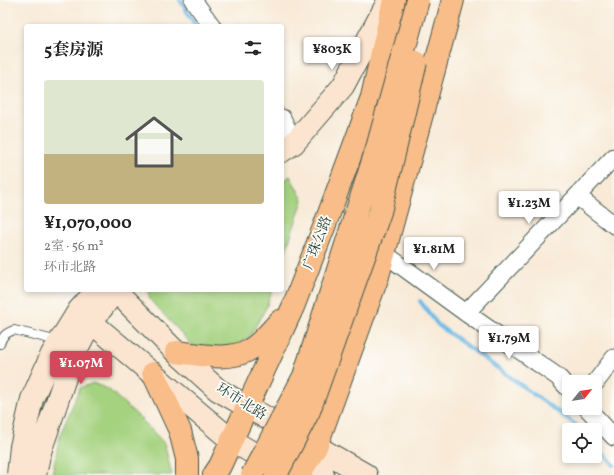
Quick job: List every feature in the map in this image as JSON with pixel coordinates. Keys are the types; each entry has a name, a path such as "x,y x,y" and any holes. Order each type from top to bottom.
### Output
{"highway":[{"name":"广珠公路","path":"214,475 220,466 246,406 293,306 324,227 372,97 394,0"},
{"name":"广珠公路","path":"252,475 304,376 377,148 418,0"},
{"path":"276,475 309,411 380,212 415,63 433,0"},
{"path":"299,475 316,447 385,254 453,0"},
{"path":"176,352 214,356 233,356 250,350 262,340 293,306"},
{"path":"153,373 180,431 187,459 187,475"}],"street":[{"path":"193,0 211,24"},
{"path":"286,150 343,86 389,0"},
{"path":"284,134 286,150"},
{"path":"466,313 614,157"},
{"path":"577,196 614,225"},
{"path":"385,254 558,377 562,381"},
{"path":"18,475 21,447 32,399 52,354 68,345 85,316 96,292"},
{"path":"85,316 114,292"},
{"name":"环市北路","path":"118,292 176,352 218,390 366,475"},
{"path":"85,316 231,440 288,475"},
{"path":"35,475 39,455 71,360 68,345"},
{"path":"601,375 614,358"},
{"path":"594,415 614,437"},
{"path":"316,447 323,475"}],"lane":[{"path":"0,344 2,338 7,332 14,330 68,345"}],"green space":[{"path":"290,176 303,200 284,256 284,180"},
{"path":"148,292 271,292 266,308 250,336 231,350 195,348 150,300"},
{"path":"93,383 108,389 137,415 164,443 172,475 52,475 60,435 80,388"}],"waterway":[{"path":"180,0 195,24"},
{"path":"420,301 438,325 573,423"},
{"path":"602,452 614,465"}]}
